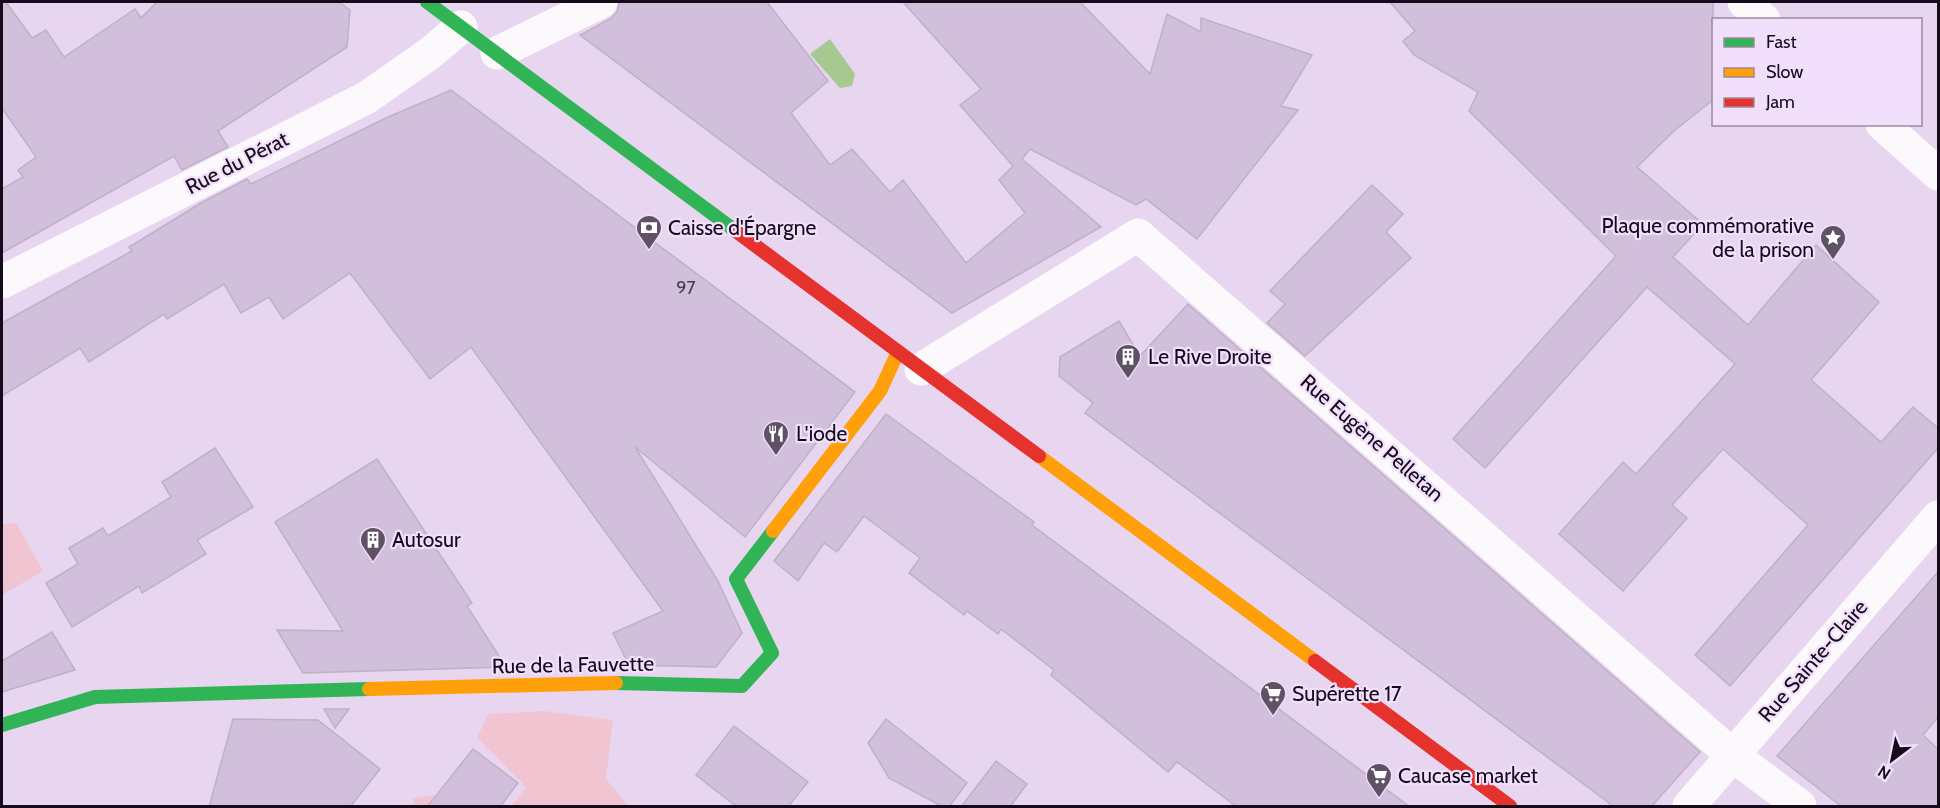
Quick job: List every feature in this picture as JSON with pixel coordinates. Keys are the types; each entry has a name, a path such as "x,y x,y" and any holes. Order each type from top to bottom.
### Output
{"main road":[{"path":"427,2 1510,807"},
{"name":"Rue de la Fauvette","path":"2,725 94,697 602,683 742,686 772,653 736,579 880,391 910,361"}],"street":[{"path":"497,53 601,2"},
{"path":"1744,2 1762,18"},
{"name":"Rue du Pérat","path":"2,282 366,98 429,54 461,27"},
{"path":"1884,126 1938,174"},
{"name":"Rue Eugène Pelletan","path":"910,361 1138,235 1731,754 1800,807"},
{"name":"Rue Sainte-Claire","path":"1689,807 1731,754 1938,517"}],"shaded area":[{"path":"830,39 855,74 852,86 840,88 810,54"},
{"path":"16,523 43,571 2,595 2,524"},
{"path":"544,711 613,720 606,779 629,806 512,806 526,787 477,738 488,714"},
{"path":"436,795 444,806 414,806 413,798"}],"building":[{"path":"2,2 6,2 32,38 46,30 64,57 135,9 141,18 157,2 339,2 350,10 347,47 218,131 228,147 182,170 174,156 2,253 2,189 23,177 18,170 36,157 2,108"},
{"path":"619,2 767,2 828,81 791,113 830,165 852,149 890,192 903,180 966,263 1025,213 999,180 1013,166 960,105 981,89 903,2 1080,2 1150,74 1167,14 1201,32 1201,18 1312,55 1281,106 1298,110 1197,239 1146,199 1136,205 1030,149 1022,159 1101,227 952,313 580,35 610,19 617,12"},
{"path":"1390,2 1713,2 1712,101 1674,131 1637,167 1703,224 1673,257 1748,325 1816,245 1879,302 1811,380 1881,442 1913,407 1938,428 1938,448 1730,686 1695,655 1808,525 1723,449 1672,505 1687,518 1623,591 1559,534 1623,462 1636,474 1735,364 1647,287 1485,468 1453,439 1616,256 1469,111 1478,92 1414,55 1403,41 1415,31"},
{"path":"451,90 855,392 745,537 635,447 718,581 742,633 716,667 629,665 613,633 663,611 471,347 430,379 350,273 283,319 269,297 241,313 224,284 167,319 164,314 89,362 80,348 2,396 2,323 132,251 129,247 201,203 247,179 251,184 386,118"},
{"path":"1372,185 1403,214 1386,232 1411,258 1305,356 1267,323 1285,304 1270,291"},
{"path":"1188,304 1700,752 1651,807 1614,807 1085,413 1093,403 1059,376 1060,357 1119,321 1140,356"},
{"path":"886,414 1034,522 1032,525 1410,807 1237,807 1177,762 1168,772 1051,675 1054,670 1001,629 998,634 967,611 964,615 909,573 920,558 864,516 837,552 824,543 798,581 774,561"},
{"path":"215,448 253,507 197,540 206,554 142,593 139,586 72,627 46,583 78,564 69,548 103,528 108,536 171,497 162,482"},
{"name":"Autosur","path":"377,459 472,603 467,606 506,667 303,673 277,630 343,631 275,522"},
{"path":"1938,572 1938,717 1923,735 1938,749 1938,807 1842,807 1777,756"},
{"path":"52,632 75,670 2,692 2,661"},
{"path":"324,709 349,709 335,728"},
{"path":"233,719 318,720 380,769 350,807 209,807"},
{"path":"886,719 967,783 949,807 943,807 889,778 868,743"},
{"path":"734,726 808,782 788,807 737,807 696,775"},
{"path":"473,749 518,783 500,807 427,807"},
{"path":"996,761 1027,784 1010,807 961,807"}],"traffic: fast":[{"path":"427,2 737,232"},
{"path":"616,683 742,686 772,653 736,579 773,531"},
{"path":"2,725 95,697 369,689"}],"traffic: slow":[{"path":"773,531 880,391 898,352"},
{"path":"1039,456 1315,661"},
{"path":"369,689 616,683"}],"traffic: jam":[{"path":"737,232 1039,456"},
{"path":"1315,661 1510,806"}],"place":[{"name":"Caisse d'Épargne","path":"649,251"},
{"name":"Plaque commémorative de la prison","path":"1833,261"},
{"name":"Le Rive Droite","path":"1128,380"},
{"name":"L'iode","path":"776,457"},
{"name":"Autosur","path":"373,563"},
{"name":"Supérette 17","path":"1273,717"},
{"name":"Caucase market","path":"1379,799"}]}
